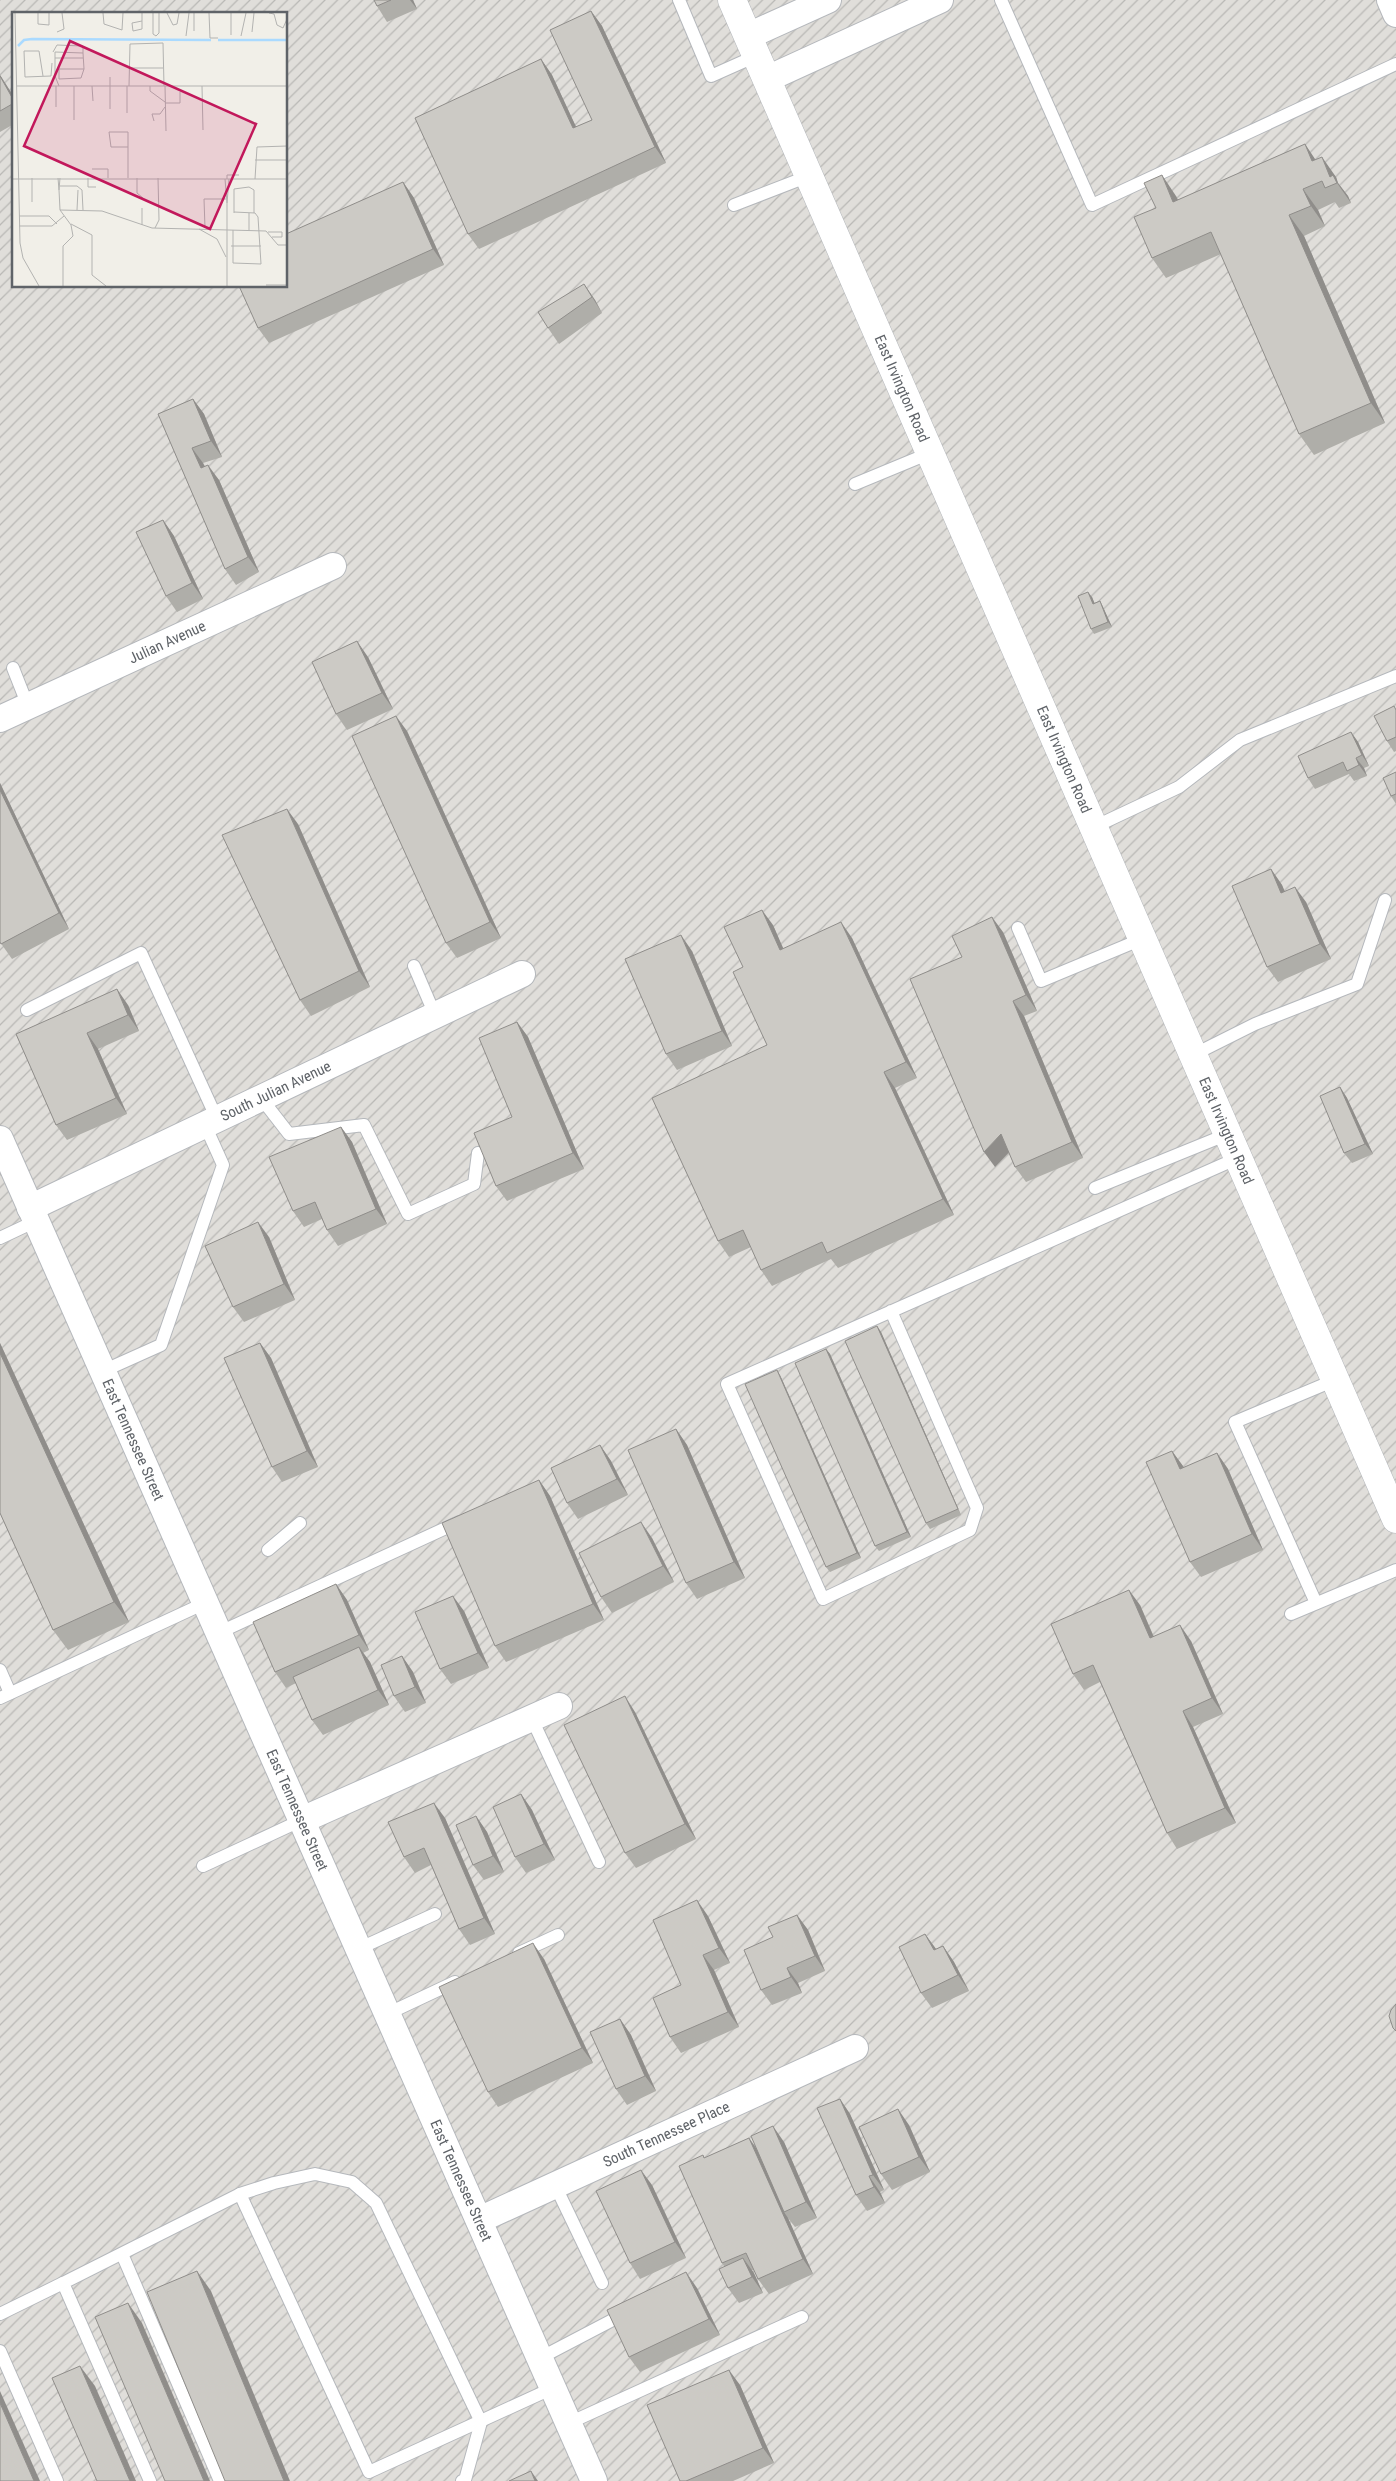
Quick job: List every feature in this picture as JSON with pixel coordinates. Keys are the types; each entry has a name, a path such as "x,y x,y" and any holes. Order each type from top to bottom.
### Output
{"street":[{"name":"East Irvington Road","path":"732,0 1396,1519"},
{"path":"757,57 828,0"},
{"path":"757,57 940,0"},
{"path":"1390,0 1396,14"},
{"name":"Julian Avenue","path":"0,719 333,566"},
{"name":"South Julian Avenue","path":"33,1214 211,1122 522,974"},
{"name":"East Tennessee Street","path":"0,1139 594,2481"},
{"path":"302,1820 559,1706"},
{"name":"South Tennessee Place","path":"479,2220 855,2048"}],"lane":[{"path":"679,0 712,76 757,57"},
{"path":"1001,0 1092,206 1396,64"},
{"path":"734,205 809,176"},
{"path":"855,484 930,453"},
{"path":"13,668 28,706"},
{"path":"1094,827 1179,787 1240,740 1396,676"},
{"path":"1193,1055 1255,1024 1357,984 1385,900"},
{"path":"1018,928 1041,981 1142,939"},
{"path":"27,1010 141,953 211,1122 222,1165 161,1344 103,1371"},
{"path":"414,966 435,1016"},
{"path":"261,1098 289,1134 364,1125 408,1214 474,1184 478,1153"},
{"path":"1095,1188 1233,1146"},
{"path":"891,1311 977,1508 970,1530 823,1599 727,1384 891,1311 1233,1146"},
{"path":"0,1238 33,1214"},
{"path":"1316,1603 1235,1422 1335,1380"},
{"path":"218,1633 472,1516"},
{"path":"268,1550 300,1523"},
{"path":"1291,1614 1396,1570"},
{"path":"0,1670 5,1695 205,1603"},
{"path":"532,1717 598,1862"},
{"path":"203,1866 302,1820"},
{"path":"358,1949 435,1914"},
{"path":"504,1960 558,1935"},
{"path":"387,2014 468,1976"},
{"path":"0,2314 240,2194 274,2183 315,2174 352,2182 376,2202 481,2422 464,2480"},
{"path":"555,2185 602,2283"},
{"path":"240,2194 369,2472 553,2388"},
{"path":"122,2254 220,2481"},
{"path":"63,2283 150,2481"},
{"path":"540,2358 634,2309"},
{"path":"569,2423 802,2317"},
{"path":"0,2352 57,2481"}],"shaded area":[{"path":"0,0 1396,0 1396,2481 0,2481"}],"building":[{"path":"374,0 391,0 377,6"},
{"path":"591,11 655,147 468,234 415,118 541,59 573,128 592,120 550,30"},
{"path":"0,76 12,97 12,104 0,111"},
{"path":"1305,144 1312,161 1322,157 1330,177 1333,175 1337,183 1325,188 1322,181 1303,189 1311,206 1289,215 1371,403 1299,434 1211,232 1152,258 1134,217 1156,208 1144,183 1162,175 1173,202"},
{"path":"403,182 433,249 258,328 240,288 288,288 288,233"},
{"path":"584,284 592,297 548,328 538,312"},
{"path":"193,399 211,441 192,448 201,468 208,465 248,557 225,569 158,414"},
{"path":"163,520 192,583 166,596 136,532"},
{"path":"1088,592 1093,604 1100,601 1108,622 1091,629 1078,596"},
{"path":"357,641 382,693 336,714 312,662"},
{"path":"1394,706 1396,710 1396,737 1387,741 1374,716"},
{"path":"396,716 490,922 446,943 352,736"},
{"path":"1351,732 1362,755 1356,758 1359,765 1347,771 1343,762 1308,778 1298,756"},
{"path":"1396,772 1396,794 1391,796 1383,778"},
{"path":"0,790 59,913 1,944 0,942"},
{"path":"287,809 359,971 300,1000 222,835"},
{"path":"1271,869 1281,893 1295,887 1320,944 1267,967 1232,886"},
{"path":"762,910 780,950 841,922 906,1062 884,1072 943,1199 827,1253 822,1242 761,1270 743,1230 718,1241 652,1098 767,1045 733,972 743,967 724,927"},
{"path":"992,917 1026,995 1013,1001 1072,1142 1015,1167 1001,1134 984,1152 910,979 962,957 952,936"},
{"path":"681,935 722,1031 666,1054 625,959"},
{"path":"117,989 128,1015 87,1033 116,1098 56,1125 16,1034"},
{"path":"517,1022 573,1153 496,1186 474,1133 512,1117 479,1038"},
{"path":"1340,1087 1365,1144 1344,1153 1320,1096"},
{"path":"341,1127 376,1209 327,1230 315,1202 293,1211 269,1157"},
{"path":"258,1222 284,1284 233,1307 205,1246"},
{"path":"877,1326 958,1509 926,1523 845,1341"},
{"path":"260,1343 307,1451 272,1467 224,1358"},
{"path":"826,1349 907,1532 875,1546 795,1363"},
{"path":"0,1353 114,1602 53,1630 0,1513"},
{"path":"777,1370 857,1553 826,1567 745,1384"},
{"path":"676,1429 734,1562 686,1583 628,1450"},
{"path":"600,1445 617,1479 567,1503 551,1468"},
{"path":"1172,1451 1180,1469 1217,1453 1252,1534 1190,1562 1146,1462"},
{"path":"539,1480 593,1604 495,1646 442,1523"},
{"path":"641,1522 663,1566 601,1597 579,1553"},
{"path":"336,1584 359,1635 275,1672 253,1622"},
{"path":"1129,1590 1150,1638 1180,1625 1212,1698 1183,1711 1225,1808 1167,1833 1093,1665 1073,1674 1051,1624"},
{"path":"453,1596 478,1653 440,1669 415,1612"},
{"path":"359,1647 378,1690 312,1720 293,1677"},
{"path":"402,1656 415,1687 394,1696 381,1665"},
{"path":"625,1696 685,1824 625,1853 564,1725"},
{"path":"521,1794 544,1844 515,1857 493,1807"},
{"path":"434,1803 484,1918 459,1929 424,1848 404,1857 388,1822"},
{"path":"476,1816 493,1856 473,1865 456,1825"},
{"path":"697,1900 719,1948 703,1955 728,2012 670,2037 653,1998 681,1985 653,1920"},
{"path":"797,1915 815,1956 787,1968 791,1977 761,1990 744,1950 773,1937 768,1927"},
{"path":"925,1934 934,1950 943,1946 958,1975 921,1993 899,1947"},
{"path":"533,1943 582,2048 488,2092 439,1987"},
{"path":"1396,2004 1396,2031 1389,2016"},
{"path":"620,2019 645,2076 616,2089 590,2032"},
{"path":"840,2099 873,2175 869,2176 874,2187 856,2195 817,2108"},
{"path":"898,2109 919,2157 881,2174 859,2127"},
{"path":"773,2126 806,2202 784,2212 751,2136"},
{"path":"749,2138 803,2259 758,2279 746,2253 722,2263 679,2166 703,2155 704,2158"},
{"path":"641,2170 675,2242 630,2263 596,2191"},
{"path":"743,2258 752,2277 728,2288 719,2269"},
{"path":"197,2271 284,2481 225,2481 147,2292"},
{"path":"686,2272 709,2319 629,2357 607,2310"},
{"path":"128,2303 204,2481 165,2481 95,2317"},
{"path":"80,2366 130,2481 97,2481 52,2378"},
{"path":"729,2370 763,2448 686,2481 680,2481 647,2405"},
{"path":"0,2403 34,2481 0,2481"},
{"path":"531,2471 535,2481 509,2481"}]}
